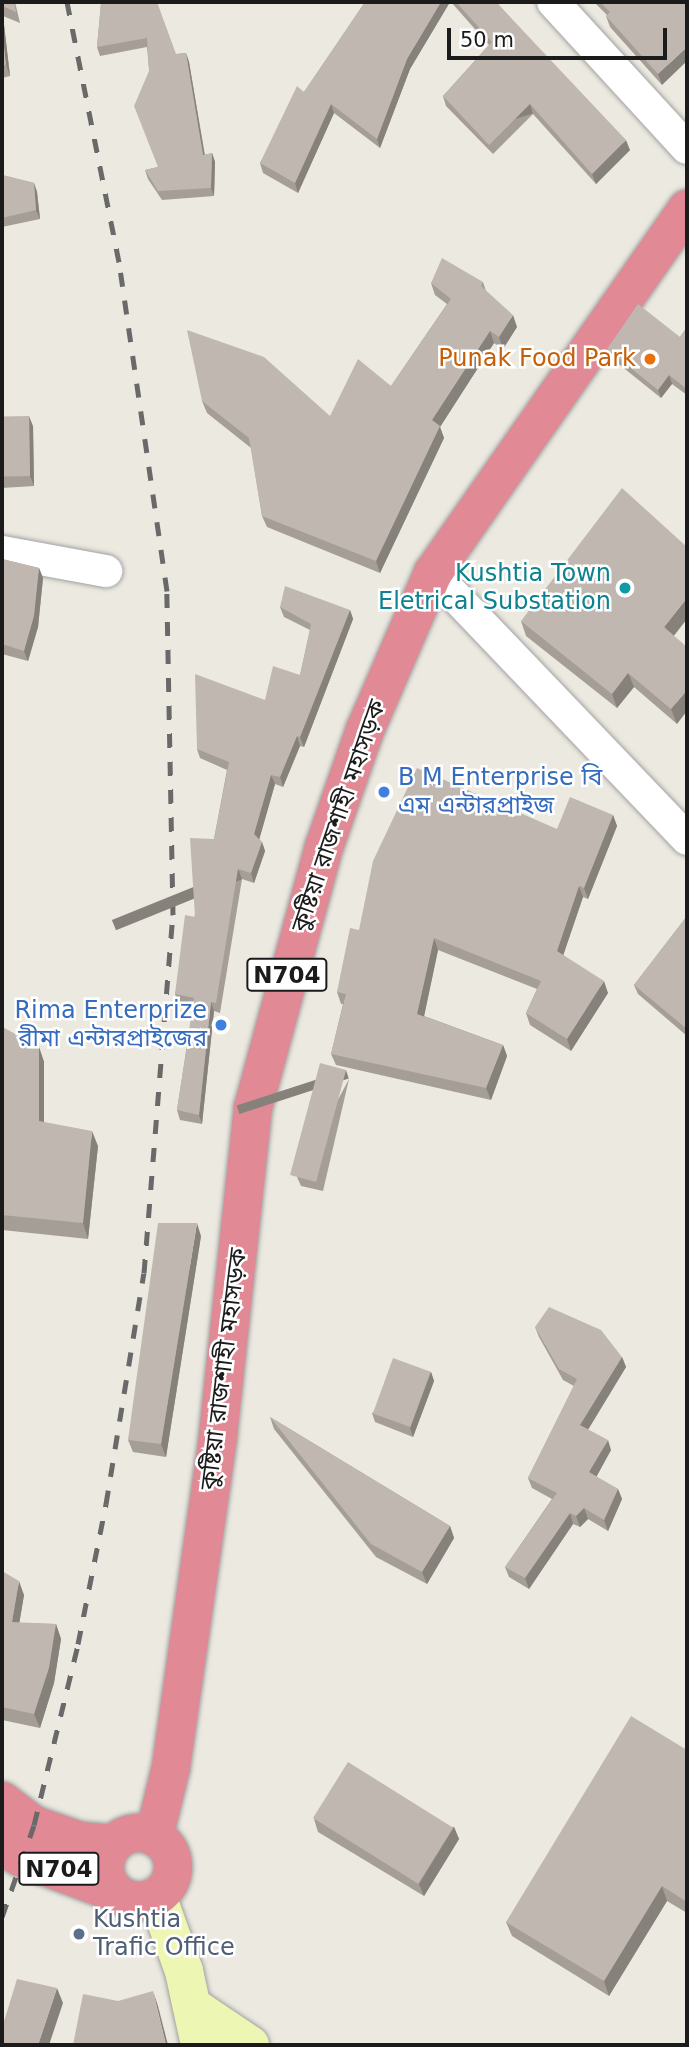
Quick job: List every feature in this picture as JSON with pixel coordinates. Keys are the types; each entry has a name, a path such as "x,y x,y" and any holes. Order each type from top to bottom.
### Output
{"highway":[{"name":"কুষ্টিয়া রাজশাহী মহাসড়ক","path":"154,1837 170,1767 218,1435 253,1108 324,847 365,730 433,573 687,209"},
{"name":"N704","path":"2,1801 34,1825 80,1841 114,1844"},
{"path":"133,1833 154,1837 167,1849 173,1866 169,1883 157,1896 132,1901 116,1893 105,1876 114,1844 133,1833"},
{"name":"N704","path":"2,1846 22,1858 116,1893"}],"main road":[{"path":"157,1896 192,2006 200,2045"},
{"path":"192,2006 250,2045"}],"street":[{"path":"553,2 687,148"},
{"path":"2,552 106,571"},
{"path":"433,573 687,839"}],"building":[{"path":"2,2 14,2 16,12 2,6"},
{"path":"157,2 176,54 186,53 203,155 212,153 211,188 158,191 145,170 158,167 134,106 149,71 147,38 97,47 101,3"},
{"path":"365,2 441,2 407,59 377,139 331,104 295,183 260,163 297,86 304,92"},
{"path":"456,2 496,2 626,140 592,174 530,104 489,145 443,96 492,42"},
{"path":"600,2 687,2 687,47 658,74 606,16 610,12"},
{"path":"2,28 6,65 2,66"},
{"path":"2,175 34,183 36,210 2,218"},
{"path":"442,258 483,282 481,286 513,315 499,337 490,331 432,420 440,426 376,561 262,516 249,438 202,401 187,330 264,357 330,416 358,359 391,386 451,299 431,283"},
{"name":"Punak Food Park","path":"638,304 680,337 687,327 687,389 669,375 658,390 607,349"},
{"path":"2,416 29,416 30,476 3,476"},
{"name":"Kushtia Town Eletrical Substation","path":"622,488 687,547 687,598 664,627 687,647 687,690 671,709 628,673 612,694 521,621"},
{"path":"2,559 39,568 34,616 24,651 2,644"},
{"path":"285,586 350,610 300,737 297,736 280,777 271,775 254,834 262,842 251,873 238,869 216,1003 211,1002 199,1115 177,1110 194,998 175,994 185,915 195,917 190,838 214,839 229,762 197,749 195,674 265,700 273,666 300,675 311,624 280,607"},
{"path":"417,768 557,829 570,797 613,815 584,888 579,886 557,951 604,981 567,1039 526,1013 541,981 434,938 417,1014 503,1045 486,1088 331,1054 346,994 337,992 350,928 359,930 373,861"},
{"path":"687,916 687,1029 634,985"},
{"path":"2,1027 39,1047 39,1121 92,1131 83,1223 2,1215"},
{"path":"320,1063 346,1070 316,1182 290,1175"},
{"path":"158,1223 197,1223 161,1444 128,1440"},
{"path":"549,1307 601,1330 622,1357 580,1425 608,1440 589,1472 618,1489 604,1520 584,1508 576,1516 570,1513 525,1578 505,1567 557,1493 528,1478 577,1379 559,1369 535,1327"},
{"path":"393,1358 431,1372 410,1427 373,1413"},
{"path":"270,1417 450,1526 422,1572 371,1544"},
{"path":"2,1571 19,1581 12,1622 56,1624 49,1668 34,1714 2,1707"},
{"path":"631,1716 687,1750 687,1902 662,1886 604,1981 506,1922"},
{"path":"348,1762 453,1828 418,1884 313,1818"},
{"path":"17,1979 57,1988 38,2045 2,2045 2,2028"},
{"path":"153,1991 166,2045 73,2045 83,1994 118,2001"}],"railway":[{"path":"2,1917 34,1825 78,1644 106,1504 144,1273 173,915 167,591 119,262 67,2"}],"place":[{"name":"Punak Food Park","path":"650,359"},
{"name":"Kushtia Town Eletrical Substation","path":"625,588"},
{"name":"B M Enterprise বি এম এন্টারপ্রাইজ","path":"384,792"},
{"name":"Rima Enterprize রীমা এন্টারপ্রাইজের","path":"221,1025"},
{"name":"Kushtia Trafic Office","path":"79,1934"}]}
